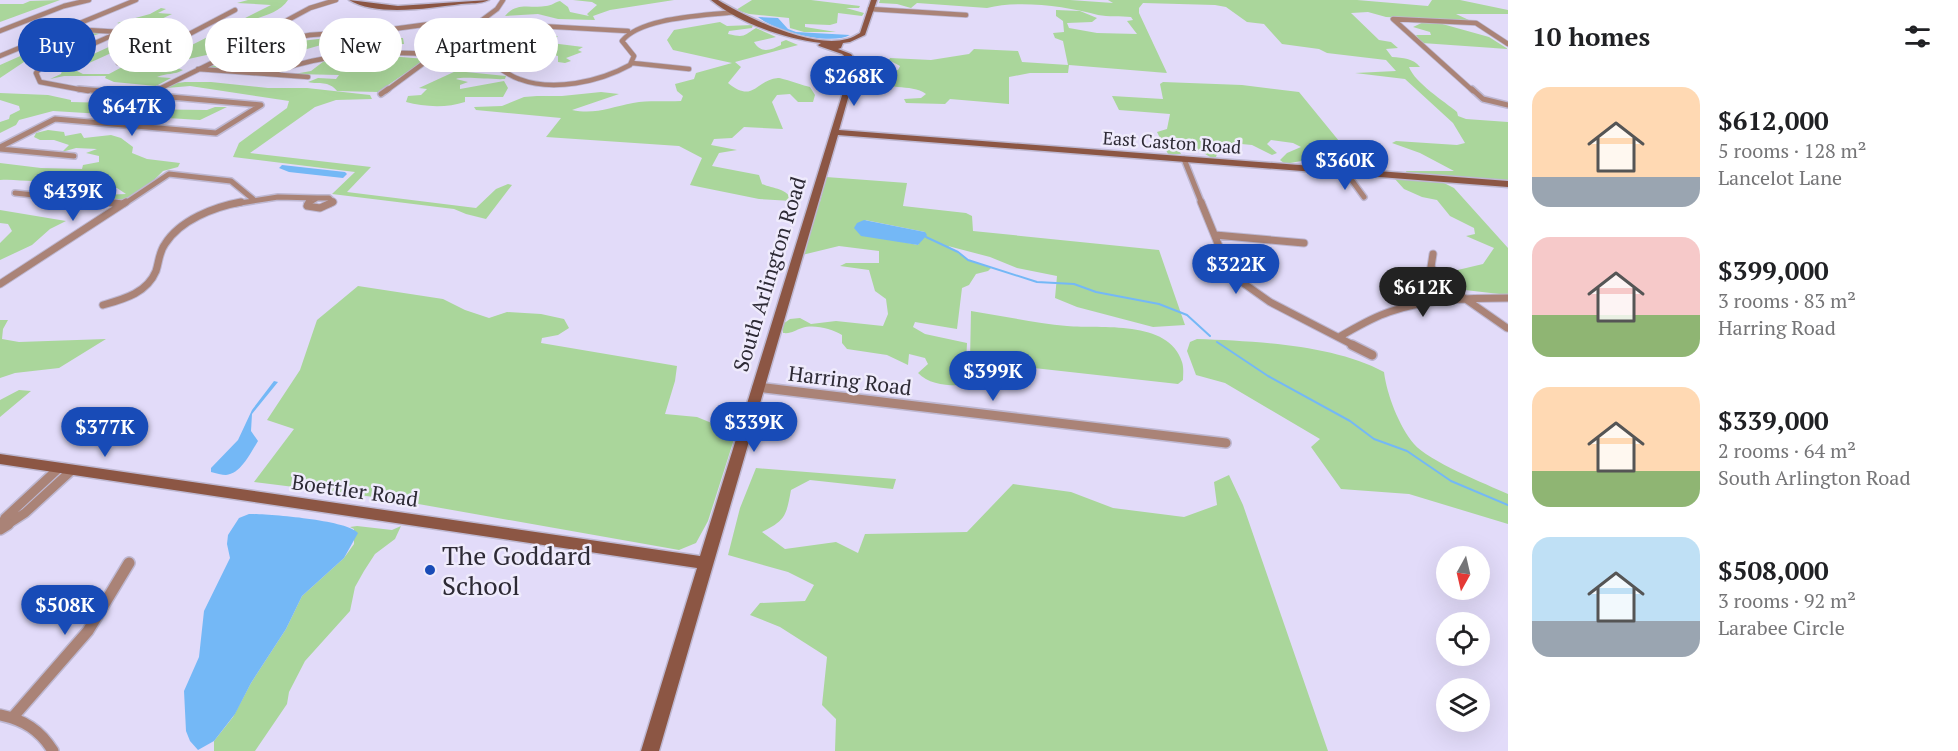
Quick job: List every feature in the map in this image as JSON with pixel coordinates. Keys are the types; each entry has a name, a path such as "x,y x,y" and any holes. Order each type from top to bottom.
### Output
{"street":[{"path":"0,31 64,6 89,0"},
{"path":"92,18 136,0"},
{"path":"291,18 310,8 336,0"},
{"path":"352,0 360,4 379,7 486,0"},
{"path":"485,18 500,7 503,0"},
{"path":"714,0 778,33 838,46 863,34 874,0"},
{"path":"870,9 966,15"},
{"path":"193,33 234,10"},
{"path":"558,27 628,31 651,25 734,12"},
{"path":"1508,44 1476,23 1394,18 1394,21 1483,99 1508,105"},
{"path":"307,36 414,26"},
{"path":"628,31 622,41 633,55 632,63"},
{"path":"0,148 54,119 216,133 261,105 48,86 38,78 36,72 45,65 108,37"},
{"name":"South Arlington Road","path":"650,751 855,63 838,46"},
{"path":"0,56 18,48"},
{"path":"269,74 298,61 336,54 414,56"},
{"path":"506,72 517,79 549,84 597,77 618,71 632,63 689,69"},
{"path":"144,96 205,65"},
{"path":"196,69 308,77"},
{"path":"381,94 414,70"},
{"name":"East Caston Road","path":"834,132 1508,184"},
{"path":"0,148 74,156"},
{"path":"1184,159 1230,270 1246,287 1270,302 1372,355"},
{"path":"1345,171 1364,197"},
{"path":"0,284 169,174 221,179 239,185 253,199"},
{"path":"15,193 123,204"},
{"path":"103,305 132,297 139,292 155,274 164,244 180,229 219,209 253,199 293,196 329,198 333,202 325,207 309,208 307,203 293,196"},
{"path":"307,203 317,198"},
{"path":"1215,235 1304,243"},
{"path":"1433,254 1431,263 1436,275 1507,328"},
{"path":"1339,337 1391,311 1467,300 1508,298"},
{"name":"Harring Road","path":"757,387 1226,443"},
{"name":"Boettler Road","path":"0,459 705,563"},
{"path":"0,528 25,513 66,469"},
{"path":"53,751 47,740 32,726 6,716 88,631 129,562"}],"green space":[{"path":"60,0 0,22 0,4"},
{"path":"248,0 288,0 278,10 259,18 245,18 271,5 237,3"},
{"path":"573,0 674,0 610,10 593,16 595,20 558,19 538,14 505,16 519,7 548,6 560,1 568,7 570,12 589,16 587,14 597,5 592,2"},
{"path":"752,0 811,0 860,6 859,8 846,8 864,13 862,16 838,13 837,23 830,25 805,24 805,27 836,32 804,32 790,28 789,18 749,14 736,10"},
{"path":"880,0 1070,0 1113,3 1108,0 1357,0 1428,6 1432,0 1460,0 1508,10 1508,14 1456,14 1471,21 1386,17 1368,12 1351,13 1379,40 1391,42 1398,48 1386,49 1392,57 1408,59 1417,64 1420,67 1409,67 1412,73 1423,85 1457,112 1458,116 1466,119 1508,122 1508,182 1407,174 1406,171 1454,171 1420,153 1392,143 1396,141 1457,145 1465,143 1453,123 1405,79 1355,73 1396,71 1386,60 1327,53 1319,49 1282,44 1264,24 1247,22 1226,7 1143,3 1139,8 1139,13 1167,73 1069,65 1068,73 1030,73 1009,77 1009,104 950,99 945,104 906,103 904,99 921,98 926,94 913,89 884,84 875,74 898,70 900,66 889,60 890,58 931,60 969,54 974,49 1018,51 1022,62 1068,65 1063,41 1055,38 1053,33 1064,32 1063,21 1056,16 1056,10 1080,11 1027,4 987,8 917,3 911,8 879,3","holes":["1080,11 1102,16 1131,17 1133,20 1127,21 1137,34 1097,33 1069,28 1067,23 1092,22 1097,18"]},
{"path":"161,8 166,9 158,13 172,14 163,18 135,18"},
{"path":"1428,20 1489,37 1508,49 1422,43 1416,35 1431,35 1430,32 1413,27"},
{"path":"720,22 727,26 753,25 752,28 729,31 728,34 744,36 756,28 776,37 754,42 763,50 777,47 786,40 798,45 735,62 741,67 728,83 737,89 749,91 770,80 780,78 810,87 815,95 813,102 798,102 790,94 777,95 772,102 783,129 744,127 732,138 714,139 711,145 737,150 719,153 712,166 759,175 762,184 783,191 792,201 759,199 690,185 702,158 679,146 546,137 561,118 476,110 474,107 502,106 524,97 601,92 619,94 572,110 596,111 639,102 681,101 683,96 677,91 675,84 694,79 696,73 732,63 673,50 667,40 674,30"},
{"path":"205,38 205,55 193,58 193,44"},
{"path":"319,39 319,46 307,49 307,40"},
{"path":"558,44 583,47 578,50 582,52 566,58 571,61 558,62"},
{"path":"108,47 108,54 96,60 96,53"},
{"path":"18,57 18,66 0,78 0,65"},
{"path":"402,57 414,58 414,67 378,92 337,91 327,84 308,82 318,78 336,79 339,75 294,74 311,71 319,65 319,72 402,72"},
{"path":"62,72 109,74 113,72 179,72 157,77 171,78 156,86 114,82 105,78 106,76 64,76 50,79"},
{"path":"454,72 466,72 506,76 505,79 456,79 468,82 460,85 460,89 504,81 508,88 503,97 465,97 465,102 451,105 428,106 406,102 408,96 421,95 427,89 419,88"},
{"path":"211,82 268,88 307,88 370,95 372,99 336,100 315,107 250,153 371,167 347,192 476,208 496,189 508,184 512,185 486,219 454,209 332,194 355,172 233,157 239,143 287,108 289,101 190,86 167,88 170,84"},
{"path":"1163,82 1242,85 1299,92 1339,141 1344,157 1323,157 1285,164 1280,160 1287,153 1301,147 1293,143 1271,140 1267,144 1277,153 1272,155 1252,145 1231,143 1213,146 1211,148 1217,154 1216,157 1210,157 1180,138 1174,139 1181,154 1168,154 1157,132 1167,129 1170,114 1119,110 1112,96 1163,99 1160,84"},
{"path":"0,93 48,95 71,100 71,102 111,103 129,109 207,110 227,107 200,120 53,111 19,120 16,125 0,133 0,122 9,119 10,115 20,110 19,106 0,100"},
{"path":"48,130 64,132 65,136 81,133 84,138 111,135 121,138 133,147 132,153 147,159 180,163 178,167 163,171 150,184 124,201 104,200 102,195 126,194 117,188 100,188 92,197 70,195 89,190 90,179 68,177 33,181 0,180 0,163 41,168 82,169 83,165 99,162 99,156 86,153 97,149 76,148 62,152 69,145 34,137 36,133"},
{"path":"826,177 907,183 903,206 966,213 972,216 973,231 1159,250 1185,325 1153,327 1077,307 1055,298 1057,276 1017,268 990,257 948,246 968,260 991,268 976,274 969,285 962,288 957,329 915,322 913,327 925,334 967,343 965,385 940,384 923,377 918,373 928,364 925,358 909,354 908,365 887,355 847,349 842,343 842,335 828,329 807,327 783,333 783,324 790,319 800,318 811,324 836,321 883,326 888,314 886,299 875,291 869,270 840,266 846,263 879,263 879,251 839,246 802,255 813,208 820,202","holes":["865,220 925,232 918,245 893,240"]},
{"path":"1394,178 1442,182 1454,188 1508,248 1508,295 1465,290 1445,273 1483,264 1494,248 1466,236 1475,234 1474,228 1450,216 1437,200 1422,197 1404,189"},
{"path":"0,210 66,221 50,229 32,245 0,260 0,243 12,231 8,224 0,223"},
{"path":"358,286 443,299 489,318 507,312 541,314 564,319 569,328 558,335 542,338 541,343 677,366 665,414 697,417 736,433 708,521 696,543 679,550 390,499 254,482 294,429 267,420 300,370 317,320"},
{"path":"971,311 1055,325 1114,327 1149,333 1175,348 1183,364 1183,380 1178,384 970,361"},
{"path":"0,320 8,320 3,329 2,339 19,342 106,339 59,368 15,373 0,378"},
{"path":"1197,339 1268,343 1318,350 1364,363 1384,372 1394,410 1414,444 1444,465 1508,494 1508,524 1409,494 1341,489 1311,447 1320,439 1225,383 1196,375 1187,351 1190,342"},
{"path":"19,390 31,391 0,417 0,400"},
{"path":"756,468 896,479 893,489 810,480 791,490 784,516 762,532 785,549 836,542 858,553 865,534 967,532 1013,484 1071,492 1113,508 1184,517 1217,505 1214,482 1229,475 1243,505 1328,751 835,751 836,719 822,705 827,657 780,627 750,615 760,603 805,601 814,585 788,572 728,555 740,508"},
{"path":"401,526 395,539 375,554 364,571 355,587 350,611 305,661 289,692 287,704 255,751 214,751 214,741 233,717 251,683 286,629 302,596 344,558 354,544 354,529 350,527 392,530"}],"water":[{"path":"758,17 778,18 788,29 796,32 850,35 830,39 817,38 789,32"},
{"path":"282,165 347,174 343,178 289,172 279,168"},
{"path":"864,220 925,232 927,235 918,245 861,236 854,228 857,223"},
{"path":"274,381 278,382 252,414 251,431 258,441 249,456 241,467 231,474 211,472 211,468 238,440 252,410"},
{"path":"249,514 324,521 351,528 358,533 344,558 302,596 286,629 251,683 235,714 214,741 198,750 190,741 186,731 184,691 199,657 204,611 230,558 228,535 239,518"}],"waterway":[{"path":"926,237 958,252 968,260 1037,282 1074,284 1096,292 1159,304 1187,315 1210,336"},
{"path":"1217,342 1268,376 1350,421 1374,439 1407,451 1451,481 1508,505"}],"place":[{"name":"The Goddard School","path":"430,570"}]}
